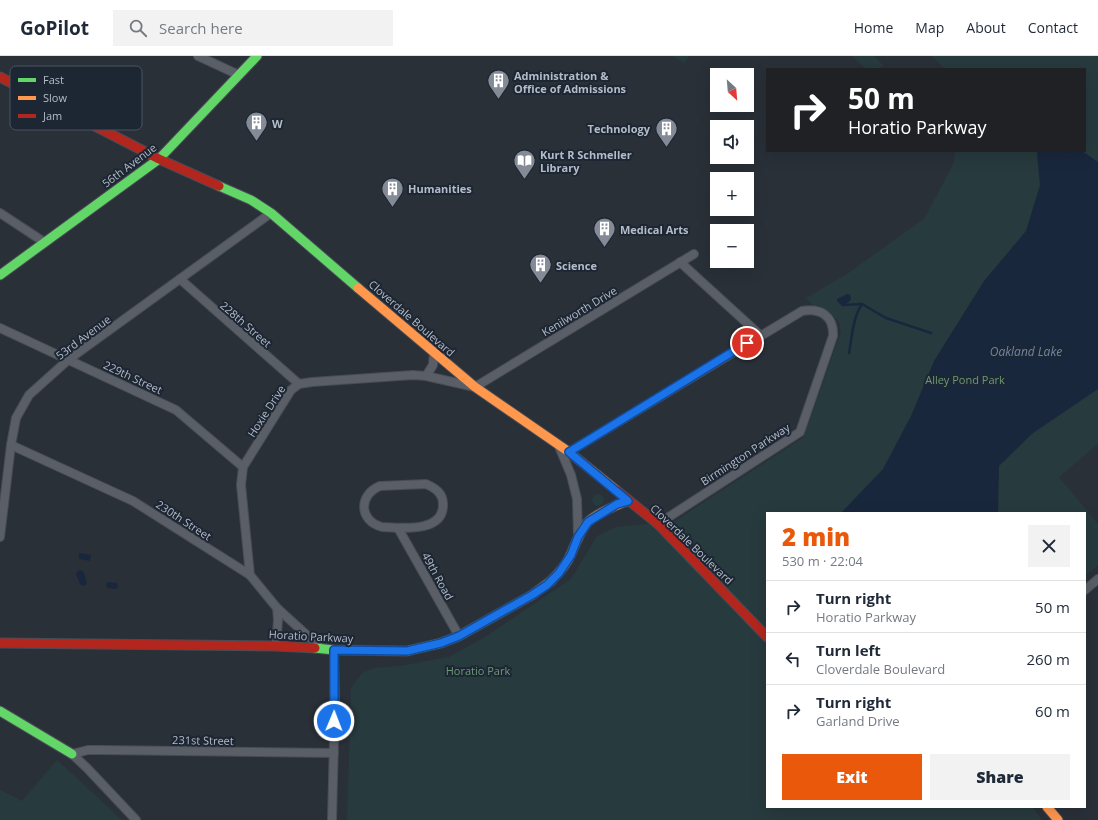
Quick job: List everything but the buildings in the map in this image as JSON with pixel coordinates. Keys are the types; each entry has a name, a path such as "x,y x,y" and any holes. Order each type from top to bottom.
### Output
{"street":[{"path":"198,56 239,75"},
{"name":"56th Avenue","path":"0,275 159,159 257,56"},
{"name":"Cloverdale Boulevard","path":"0,77 10,82"},
{"name":"Cloverdale Boulevard","path":"103,130 159,159 251,200 271,213 475,387 569,452 658,524 766,635"},
{"path":"0,213 44,242"},
{"name":"53rd Avenue","path":"0,537 11,445 16,418 29,395 68,360 271,213"},
{"name":"Kenilworth Drive","path":"475,387 694,254"},
{"path":"569,452 760,335 680,262"},
{"name":"228th Street","path":"180,279 299,384"},
{"name":"Birmington Parkway","path":"658,524 800,432 833,336 833,326 826,315 817,310 811,309 802,311 760,335"},
{"name":"229th Street","path":"0,328 176,410 243,467"},
{"path":"426,376 433,365 434,353"},
{"name":"Hoxie Drive","path":"250,576 241,485 243,467 291,390 299,384 312,382 413,375 426,376 475,387"},
{"name":"Horatio Parkway","path":"557,444 571,475 577,500 578,537"},
{"name":"230th Street","path":"11,445 133,501 250,576 277,608 321,648"},
{"path":"426,484 434,487 438,491 443,501 442,513 435,522 426,526 398,528 376,526 367,518 364,510 364,502 370,491 380,486 426,484"},
{"name":"Horatio Parkway","path":"0,643 276,646 334,650 407,651 441,643 459,636 547,585 559,573 571,555 578,537 588,522 617,504 628,501"},
{"name":"49th Road","path":"398,528 459,636"},
{"path":"1086,589 1098,579"},
{"path":"276,646 278,620 277,608"},
{"path":"332,820 334,753 334,650"},
{"path":"0,711 72,754 136,820"},
{"name":"231st Street","path":"72,754 88,750 334,753"},
{"path":"1048,808 1058,820"}],"green space":[{"path":"672,56 689,56 684,63"},
{"path":"852,56 874,56 883,65 880,68 865,68"},
{"name":"Alley Pond Park","path":"932,56 1098,56 1098,444 1059,477 1098,524 1098,565 1086,575 1086,512 766,512 766,808 1033,808 1042,820 347,820 351,688 362,673 374,668 399,666 449,657 485,637 571,579 597,536 616,527 675,521 804,437 841,332 839,322 832,315 813,305 806,298 847,274 925,218 954,162 955,152 1086,152 1086,68 944,68"},
{"path":"596,494 600,494 604,500 600,506 596,506 592,502 592,498"},
{"path":"57,760 122,820 0,820 0,790 22,801"}],"water":[{"name":"Oakland Lake","path":"1083,152 1098,162 1098,389 1033,433 999,466 998,512 842,512 883,469 911,416 934,361 984,281 1026,231 1040,185 1037,153"},
{"path":"847,294 850,295 850,301 842,306 837,299"},
{"path":"79,553 91,555 90,561 79,559"},
{"path":"80,570 84,572 87,584 83,586 80,584 76,574"},
{"path":"107,582 117,583 118,587 116,589 107,588"}],"waterway":[{"path":"843,305 861,304"},
{"path":"849,353 855,321 862,304 886,318 931,333"}],"traffic: fast":[{"path":"0,275 159,159 257,56"},
{"path":"219,186 251,200 271,213 358,288"},
{"path":"315,648 334,650 407,651 441,643 459,636 532,595 551,581"},
{"path":"0,711 72,754"}],"traffic: slow":[{"path":"358,288 475,387 569,452 616,490"},
{"path":"551,581 560,572 569,558 587,523 600,513 628,501"},
{"path":"1048,808 1058,820"}],"traffic: jam":[{"path":"0,77 10,82"},
{"path":"103,130 159,159 219,186"},
{"path":"616,490 658,524 766,636"},
{"path":"0,643 276,646 315,648"}],"place":[{"name":"Administration & Office of Admissions","path":"498,100"},
{"name":"W","path":"256,142"},
{"name":"Technology","path":"666,148"},
{"name":"Kurt R Schmeller Library","path":"525,180"},
{"name":"Humanities","path":"393,208"},
{"name":"Medical Arts","path":"604,248"},
{"name":"Science","path":"540,284"}],"route":[{"path":"334,721 334,650 407,651 441,643 459,636 547,585 559,573 571,555 578,537 588,522 617,504 628,501 569,452 747,343"}],"park label":[{"name":"Horatio Park","path":"478,670"}]}
